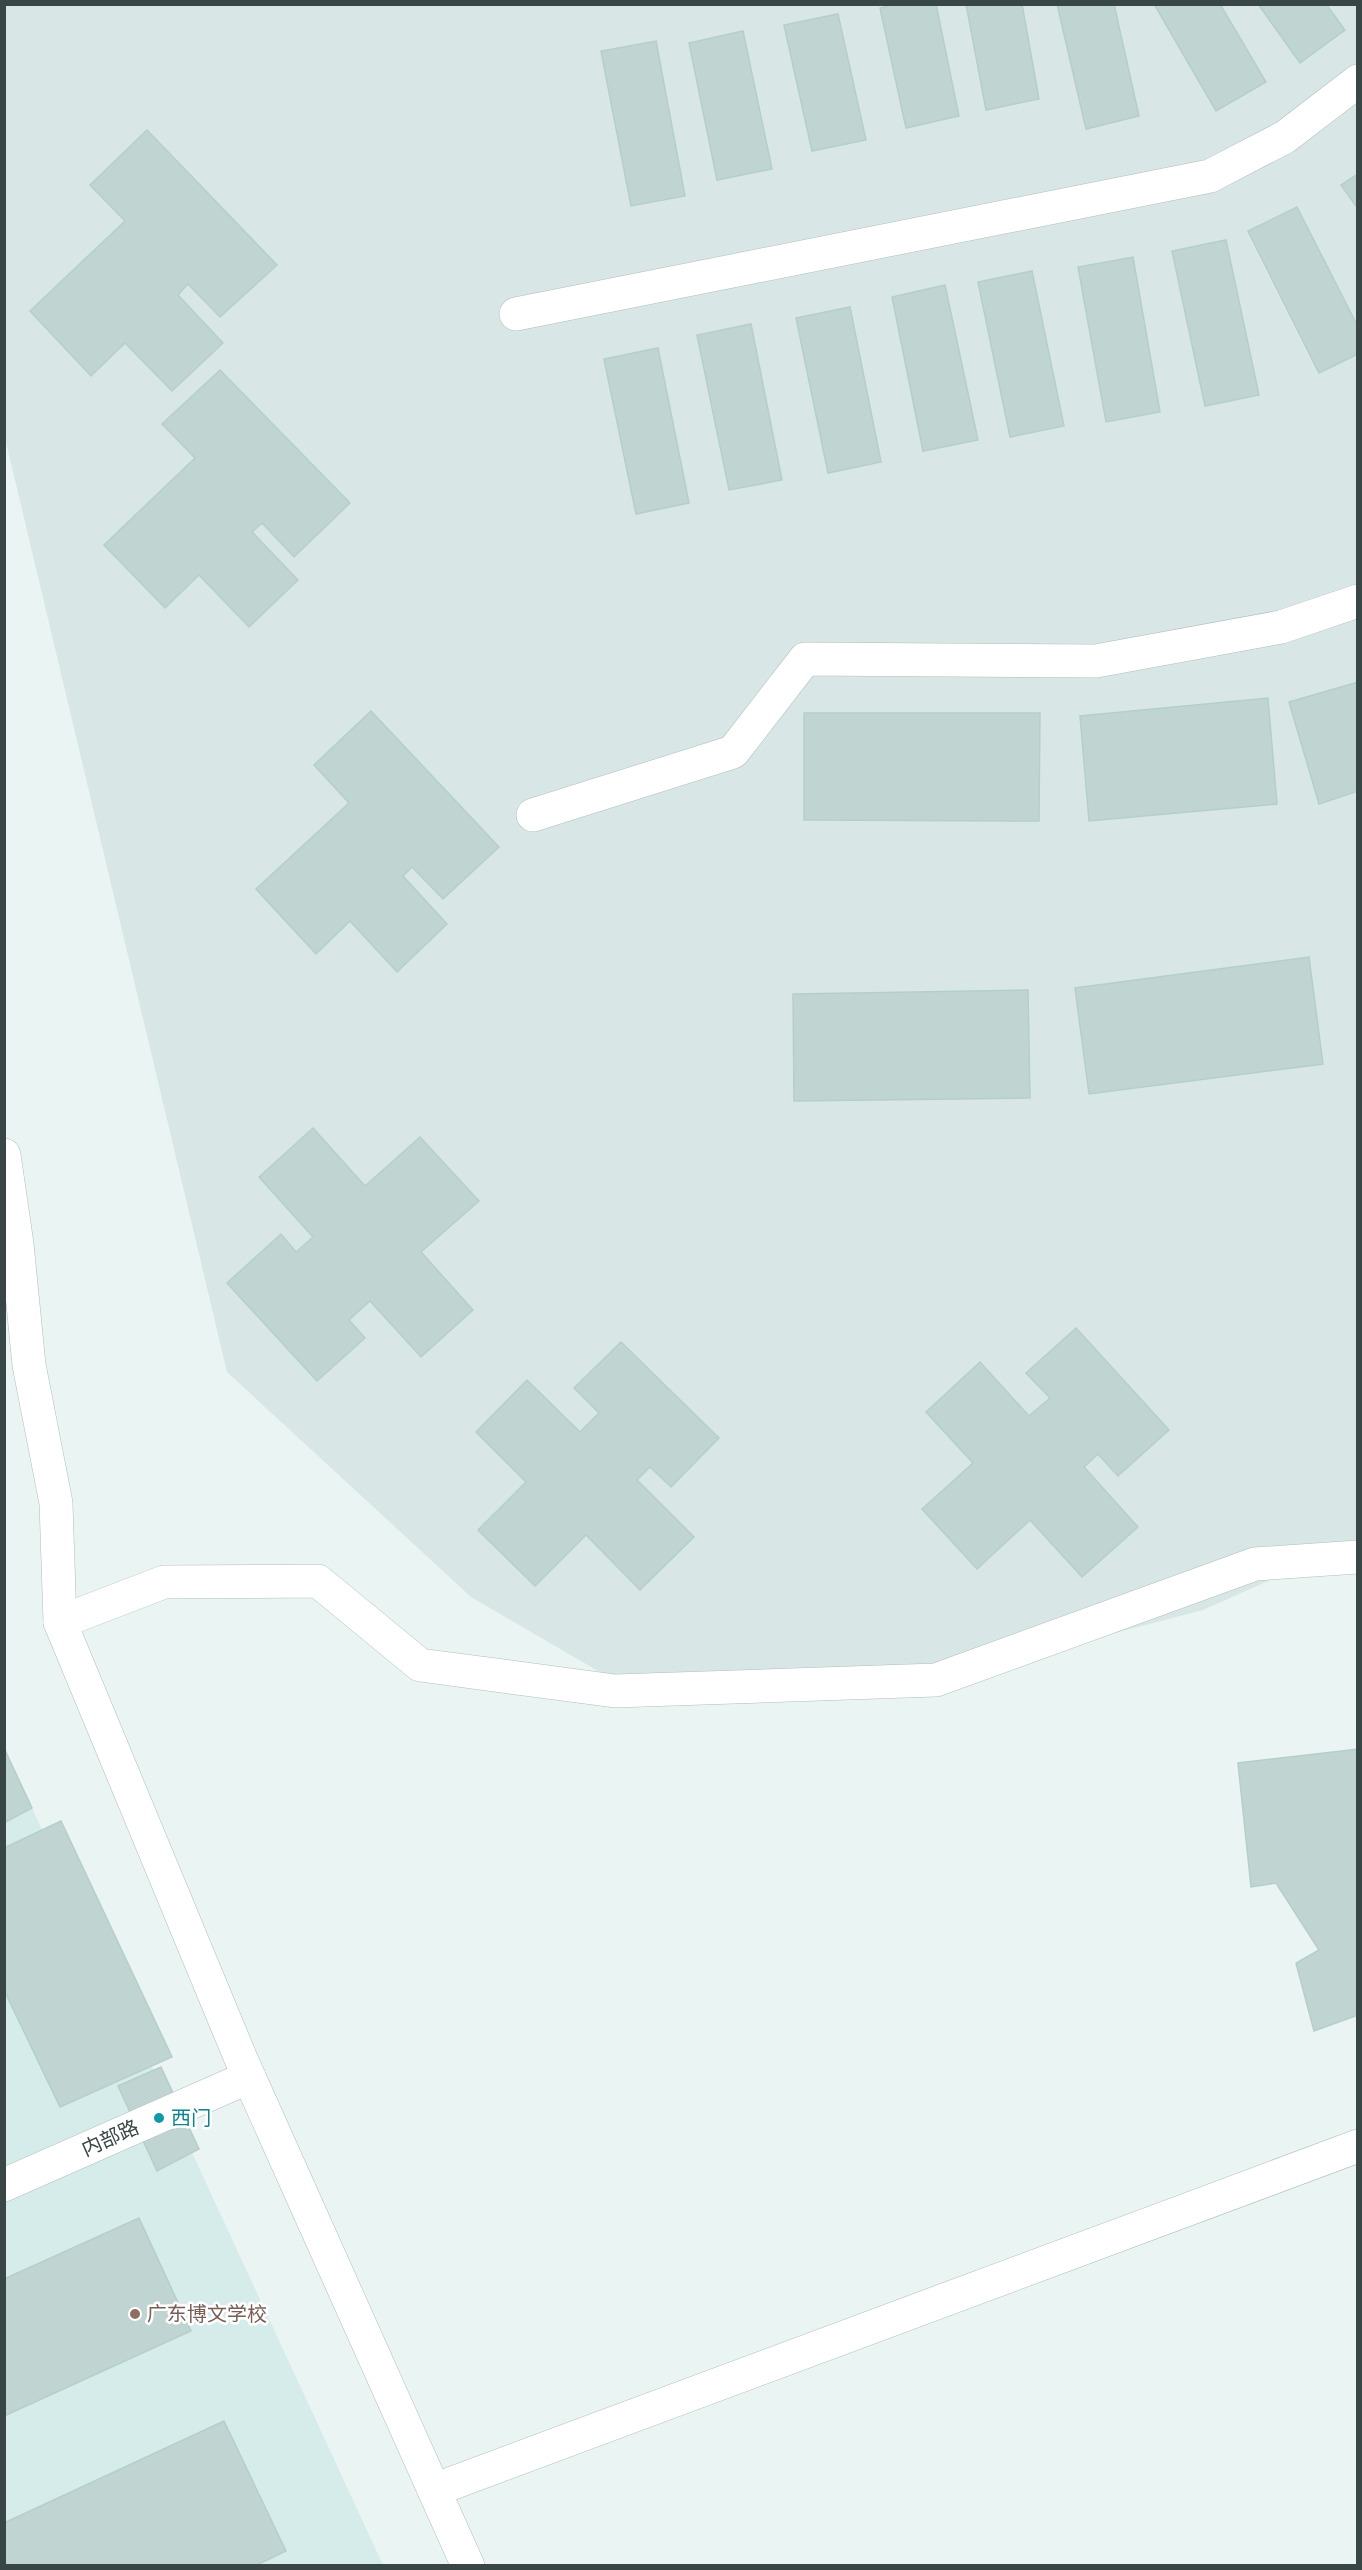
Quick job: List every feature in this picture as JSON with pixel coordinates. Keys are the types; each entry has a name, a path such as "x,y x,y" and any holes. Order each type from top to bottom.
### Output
{"street":[{"path":"516,314 1210,176 1285,137 1358,81"},
{"path":"533,815 733,752 805,659 1096,661 1281,627 1358,601"},
{"path":"4,1155 17,1244 29,1365 56,1503 60,1622 249,2077 468,2565"},
{"path":"60,1622 164,1582 318,1581 420,1665 615,1691 936,1680 1255,1564 1358,1557"},
{"name":"内部路","path":"4,2186 249,2077"},
{"path":"434,2490 1358,2146"}],"shaded area":[{"path":"4,5 1357,5 1357,1554 1329,1554 1203,1610 892,1691 634,1692 471,1597 227,1372 5,438"},
{"name":"广东博文学校","path":"4,1748 150,2062 383,2565 5,2565"}],"building":[{"path":"896,4 936,4 959,116 906,128 880,8"},
{"path":"966,4 1022,4 1039,99 986,110"},
{"path":"1057,4 1114,4 1139,116 1086,129"},
{"path":"1154,4 1220,4 1266,82 1216,111"},
{"path":"1258,4 1326,4 1345,30 1300,63"},
{"path":"838,14 866,140 812,151 784,25"},
{"path":"743,31 772,169 717,180 689,43"},
{"path":"656,41 685,196 631,206 601,51"},
{"path":"147,130 277,265 220,317 188,284 178,295 223,343 172,391 125,343 91,376 30,311 125,221 90,185"},
{"path":"1358,174 1358,209 1341,185"},
{"path":"1297,207 1358,327 1358,354 1319,373 1248,231"},
{"path":"1226,240 1259,395 1205,406 1172,251"},
{"path":"1133,257 1160,412 1106,422 1078,267"},
{"path":"1032,271 1064,426 1010,437 978,282"},
{"path":"945,285 978,440 923,451 892,297"},
{"path":"850,307 881,462 828,473 796,318"},
{"path":"751,324 782,480 729,490 697,335"},
{"path":"658,348 689,503 636,514 604,359"},
{"path":"220,370 350,503 294,557 262,523 252,532 298,580 249,627 199,575 165,608 104,545 195,458 162,424"},
{"path":"1358,682 1358,791 1319,804 1289,702"},
{"path":"1268,698 1277,804 1089,821 1080,716"},
{"path":"371,711 499,847 443,899 412,867 403,876 447,924 397,972 350,921 316,954 256,889 349,803 314,765"},
{"path":"804,713 1040,713 1039,821 804,820"},
{"path":"1309,957 1323,1064 1089,1094 1075,988"},
{"path":"1028,990 1030,1098 794,1101 793,994"},
{"path":"313,1128 365,1186 420,1137 479,1201 421,1252 473,1310 421,1357 370,1301 349,1320 365,1338 317,1381 227,1283 281,1234 296,1252 313,1237 259,1177"},
{"path":"1076,1328 1169,1430 1118,1476 1098,1454 1084,1467 1138,1527 1082,1577 1030,1520 977,1569 922,1509 973,1463 926,1412 980,1362 1029,1416 1050,1398 1026,1373"},
{"path":"621,1342 719,1438 671,1487 650,1467 637,1480 694,1537 640,1590 586,1535 535,1586 478,1530 526,1482 476,1432 527,1380 580,1432 599,1413 574,1388"},
{"path":"4,1748 32,1808 4,1823"},
{"path":"1358,1749 1358,2015 1314,2031 1296,1963 1319,1950 1276,1883 1251,1887 1238,1763"},
{"path":"61,1821 172,2057 60,2107 4,1990 4,1848"},
{"name":"西门","path":"161,2067 199,2149 157,2171 118,2086"},
{"path":"139,2218 191,2331 4,2416 4,2279"},
{"path":"224,2421 286,2551 255,2566 4,2566 4,2523"}],"place":[{"name":"西门","path":"159,2118"},
{"name":"广东博文学校","path":"135,2314"}]}
